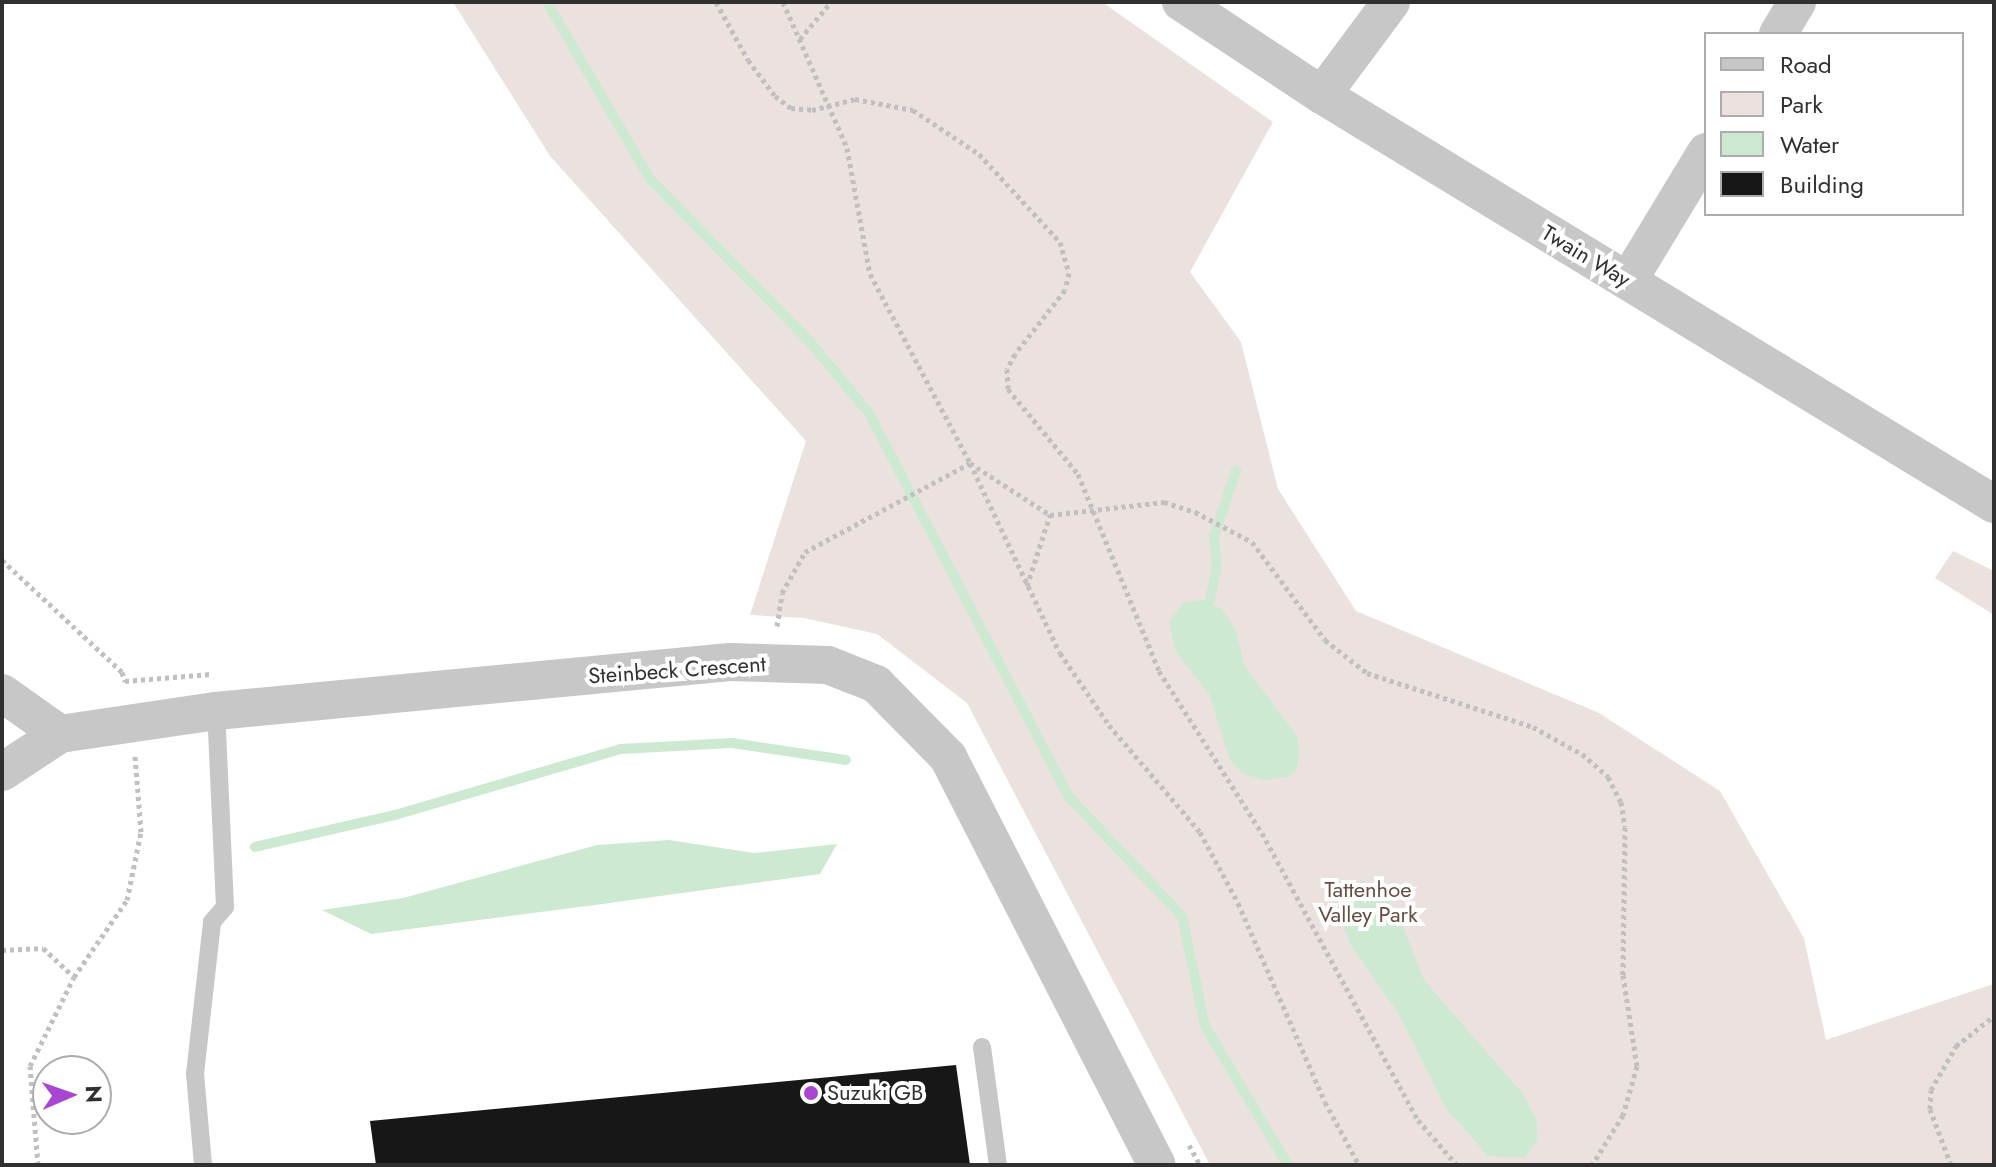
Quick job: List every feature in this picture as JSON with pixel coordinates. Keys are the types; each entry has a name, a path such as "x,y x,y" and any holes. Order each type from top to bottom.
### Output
{"street":[{"name":"Twain Way","path":"1181,2 1322,95 1994,504"},
{"path":"1322,95 1391,2"},
{"path":"1779,32 1797,2"},
{"path":"1628,281 1704,155"},
{"name":"Steinbeck Crescent","path":"2,772 60,734 216,711 730,662 828,665 876,684 948,757 1157,1165"},
{"path":"2,693 60,734"}],"lane":[{"path":"203,1165 195,1074 212,922 225,907 216,711"},
{"path":"982,1047 998,1165"}],"path":[{"path":"716,2 748,60 775,96 791,108 878,100 913,110 946,130 1021,195 1060,242 1069,273 1065,290 1015,354 1007,369 1008,389 1078,474 1096,510 1159,671 1262,833 1418,1120 1457,1165"},
{"path":"783,2 832,105 847,148 870,274 970,463 1060,653 1109,725 1200,832 1238,903 1325,1102 1359,1165"},
{"path":"800,39 831,2"},
{"path":"970,463 1050,515 1164,502 1195,512 1252,542 1325,640 1367,673 1533,727 1582,754 1608,777 1621,802 1625,827 1623,975 1637,1066 1623,1115 1592,1165"},
{"path":"791,627 776,626 786,583 805,552 970,463"},
{"path":"1027,587 1050,515"},
{"path":"2,560 122,672 134,723 141,832 127,900 74,977 30,1066 38,1165"},
{"path":"125,681 217,673"},
{"path":"2,950 43,948 74,977"},
{"path":"1951,1165 1930,1109 1931,1090 1956,1046 1994,1016"},
{"path":"1185,1138 1200,1165"}],"green space":[{"name":"Tattenhoe Valley Park","path":"453,2 1102,2 1273,122 1190,272 1241,342 1278,489 1356,611 1599,713 1720,791 1804,938 1826,1040 1994,984 1994,1165 1210,1165 967,703 877,634 804,618 750,615 806,441 550,156"},
{"path":"1953,551 1994,571 1994,615 1935,578"}],"water":[{"path":"1202,600 1222,609 1236,630 1244,665 1297,736 1300,752 1296,771 1287,777 1265,780 1243,774 1230,760 1209,694 1176,652 1169,622 1183,603"},
{"path":"669,840 754,853 837,844 820,874 371,934 322,910 403,898 597,845"},
{"path":"1361,881 1382,889 1401,921 1424,980 1524,1095 1537,1121 1537,1141 1525,1158 1488,1156 1445,1107 1398,1013 1350,944 1337,907 1347,886"}],"building":[{"name":"Suzuki GB","path":"956,1065 970,1165 376,1165 370,1121"}],"waterway":[{"path":"547,2 650,179 810,342 869,413 1068,796 1182,916 1205,1026 1288,1165"},
{"path":"1209,603 1217,569 1214,537 1236,471"},
{"path":"255,847 395,815 621,749 732,743 846,760"}],"place":[{"name":"Suzuki GB","path":"811,1093"}]}
